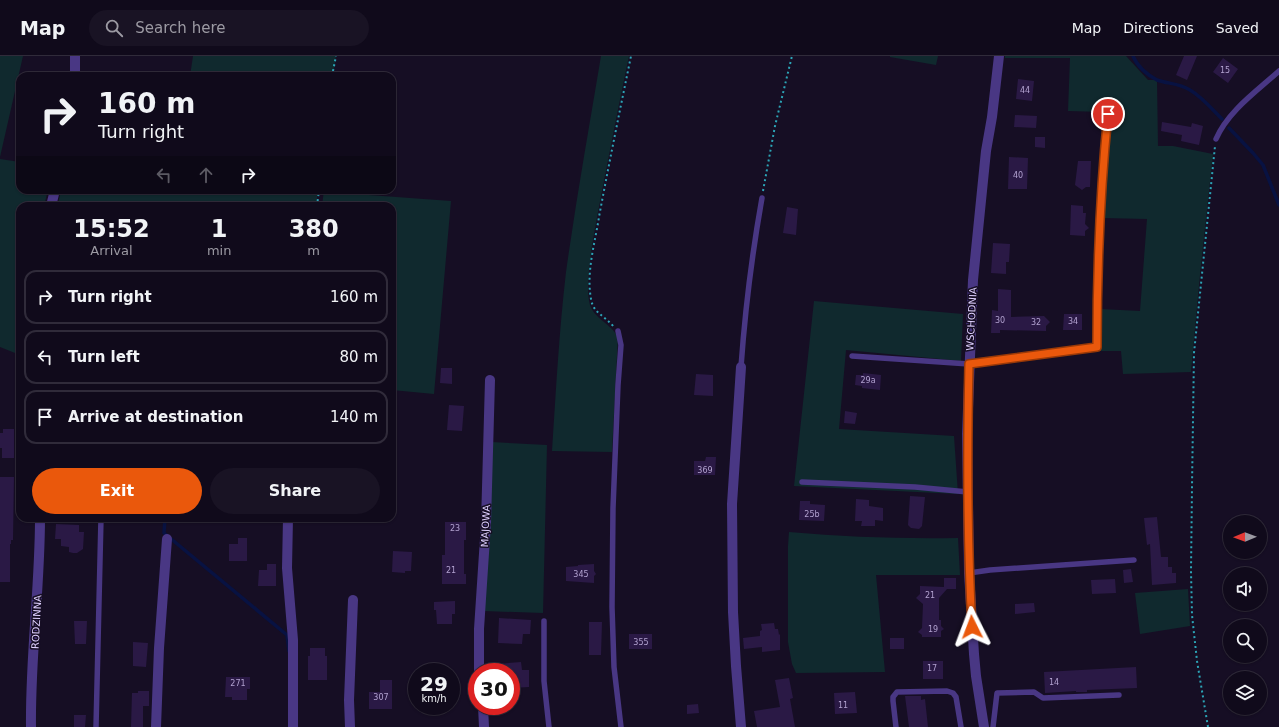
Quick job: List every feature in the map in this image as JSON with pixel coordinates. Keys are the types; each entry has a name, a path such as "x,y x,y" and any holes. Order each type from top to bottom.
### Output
{"street":[{"path":"75,56 75,72"},
{"name":"WSCHODNIA","path":"984,727 976,676 969,573 967,434 973,280 986,151 1000,56"},
{"path":"741,367 732,504 732,612 741,727"},
{"name":"MAJOWA","path":"479,663 486,523 490,380"},
{"name":"RODZINNA","path":"31,727 40,550 40,522"},
{"path":"288,522 287,568 293,640 293,727"},
{"path":"156,727 159,648 167,539"},
{"path":"350,727 349,700 352,600"},
{"path":"483,715 484,727"}],"lane":[{"path":"1216,139 1221,127 1279,71"},
{"path":"852,356 969,364 1097,347 1100,197 1108,114"},
{"path":"741,367 755,237 762,198"},
{"path":"618,331 621,345 613,508 612,607 614,667 621,727"},
{"path":"802,482 916,487 968,492"},
{"path":"96,727 101,522"},
{"path":"969,573 990,570 1134,560"},
{"path":"544,621 544,681 548,727"},
{"path":"896,727 893,697 897,692 947,691 953,693 956,697 961,727"},
{"path":"993,727 997,693 1034,692 1043,698 1119,695"}],"path":[{"path":"333,72 336,56"},
{"path":"618,331 611,323 595,311 591,300 590,281 613,142 631,56"},
{"path":"762,198 775,126 792,56"},
{"path":"1208,727 1197,661 1192,614 1192,486 1194,354 1216,139"}],"green space":[{"path":"0,56 23,56 19,72 16,72 16,87 0,157"},
{"path":"193,56 336,56 334,72 191,72"},
{"path":"601,56 629,56 596,222 590,259 588,285 588,296 592,310 615,332 618,337 612,452 552,451 566,272"},
{"path":"890,56 938,56 936,65"},
{"path":"1005,56 1126,56 1148,80 1157,80 1158,146 1173,146 1213,154 1191,372 1123,374 1121,351 1099,351 1100,309 1140,311 1147,219 1103,218 1110,114 1109,106 1104,112 1068,111 1070,58 1005,58"},
{"path":"0,159 16,161 16,194 47,194 45,202 16,202 16,353 0,347"},
{"path":"60,194 318,194 316,202 58,202"},
{"path":"324,194 360,194 451,201 434,394 396,390 396,202 322,202"},
{"path":"814,301 963,314 961,361 846,350 839,429 954,436 958,494 794,486"},
{"path":"491,442 547,445 543,613 484,611"},
{"path":"789,532 874,537 958,538 960,575 876,575 885,672 796,673 792,664 788,642"},
{"path":"1188,589 1190,626 1140,634 1135,593"}],"building":[{"path":"1184,56 1197,56 1187,80 1176,75"},
{"path":"1223,58 1238,69 1228,83 1213,72"},
{"path":"1018,79 1034,81 1032,101 1016,99"},
{"path":"1015,115 1037,116 1036,128 1014,127"},
{"path":"1162,122 1191,127 1192,123 1203,126 1199,145 1181,141 1182,135 1161,131"},
{"path":"1035,137 1045,137 1045,148 1035,147"},
{"path":"1009,157 1028,158 1027,189 1008,189"},
{"path":"1078,161 1091,161 1090,187 1086,187 1082,190 1075,185"},
{"path":"1071,205 1083,206 1083,213 1086,213 1085,224 1089,228 1085,231 1085,236 1070,235"},
{"path":"787,207 798,209 796,235 783,233"},
{"path":"993,243 1010,244 1009,262 1006,262 1006,274 991,273"},
{"path":"998,289 1011,290 1011,317 1044,316 1050,322 1046,326 1046,331 1000,330 1000,333 991,333 992,310 998,311"},
{"path":"1064,314 1082,314 1082,330 1063,330"},
{"path":"441,368 452,368 452,384 440,383"},
{"path":"863,373 881,375 880,390 862,388 862,386 855,385 856,375 863,375"},
{"path":"696,374 713,375 713,396 694,395"},
{"path":"449,405 464,406 462,431 447,430"},
{"path":"845,411 857,413 855,424 844,423"},
{"path":"3,429 14,429 14,458 2,458 0,433 3,433"},
{"path":"706,457 716,457 715,475 694,475 694,461 705,461"},
{"path":"0,477 14,477 13,540 11,540 10,544 10,582 0,582"},
{"path":"910,496 925,497 922,526 919,529 911,528 908,525"},
{"path":"856,499 869,500 869,506 883,508 883,521 875,520 875,526 861,526 862,521 855,521"},
{"path":"800,501 810,501 810,504 825,505 824,521 799,520"},
{"path":"1157,517 1161,557 1168,557 1168,567 1172,567 1172,573 1176,573 1176,583 1152,585 1150,544 1147,545 1144,518"},
{"path":"445,522 466,522 466,540 464,540 464,574 466,574 466,584 442,584 442,555 445,555"},
{"path":"56,524 79,525 79,532 84,532 83,549 77,553 73,553 69,552 69,547 61,546 61,539 55,539"},
{"path":"238,538 247,538 247,561 229,561 229,544 238,544"},
{"path":"393,551 412,552 411,571 405,571 405,573 392,572"},
{"path":"267,564 276,564 276,586 258,586 259,570 267,570"},
{"path":"594,564 594,571 596,574 594,576 594,583 566,581 566,567"},
{"path":"1131,569 1133,582 1124,583 1123,570"},
{"path":"944,578 956,578 956,589 947,589 939,598 939,620 941,620 941,626 944,629 941,631 941,637 922,637 922,635 918,632 922,628 923,604 916,598 920,594 920,586 944,587"},
{"path":"1115,579 1116,593 1092,594 1091,580"},
{"path":"455,601 455,614 452,614 452,624 437,624 434,602"},
{"path":"1034,603 1035,612 1015,614 1015,604"},
{"path":"499,618 531,620 530,634 523,634 522,644 498,643"},
{"path":"74,621 87,621 86,644 75,644"},
{"path":"589,622 602,622 601,655 589,655"},
{"path":"774,623 775,629 778,629 779,635 780,634 780,650 762,652 762,647 744,649 743,638 760,636 760,631 762,630 761,624"},
{"path":"629,634 652,634 652,649 629,649"},
{"path":"890,638 904,638 904,649 890,649"},
{"path":"133,642 148,643 146,667 133,666"},
{"path":"310,648 325,648 325,656 327,656 327,680 308,680 308,656 310,656"},
{"path":"923,661 943,661 943,679 923,679"},
{"path":"521,662 522,670 529,670 529,687 520,688 520,663 509,663"},
{"path":"1136,667 1137,688 1087,690 1087,692 1076,691 1045,693 1044,672"},
{"path":"226,677 250,677 250,689 247,689 247,700 232,700 232,697 225,697"},
{"path":"789,678 793,698 790,699 795,727 757,727 754,711 780,707 775,680"},
{"path":"380,680 392,680 392,709 369,709 369,692 380,692"},
{"path":"138,691 149,691 149,706 143,706 143,727 131,727 132,693 138,693"},
{"path":"855,692 857,713 835,714 834,693"},
{"path":"905,696 921,696 921,700 925,699 928,727 909,727"},
{"path":"698,704 699,713 687,714 687,705"},
{"path":"74,715 86,715 85,727 74,727"}],"waterway":[{"path":"1133,56 1140,67 1150,76 1157,80 1182,86 1190,90 1203,100 1222,119"},
{"path":"1229,128 1263,165 1279,205"},
{"path":"165,522 164,533 287,635 289,651"}],"route":[{"path":"972,627 969,573 967,434 969,364 1097,347 1100,204 1108,114"}]}
